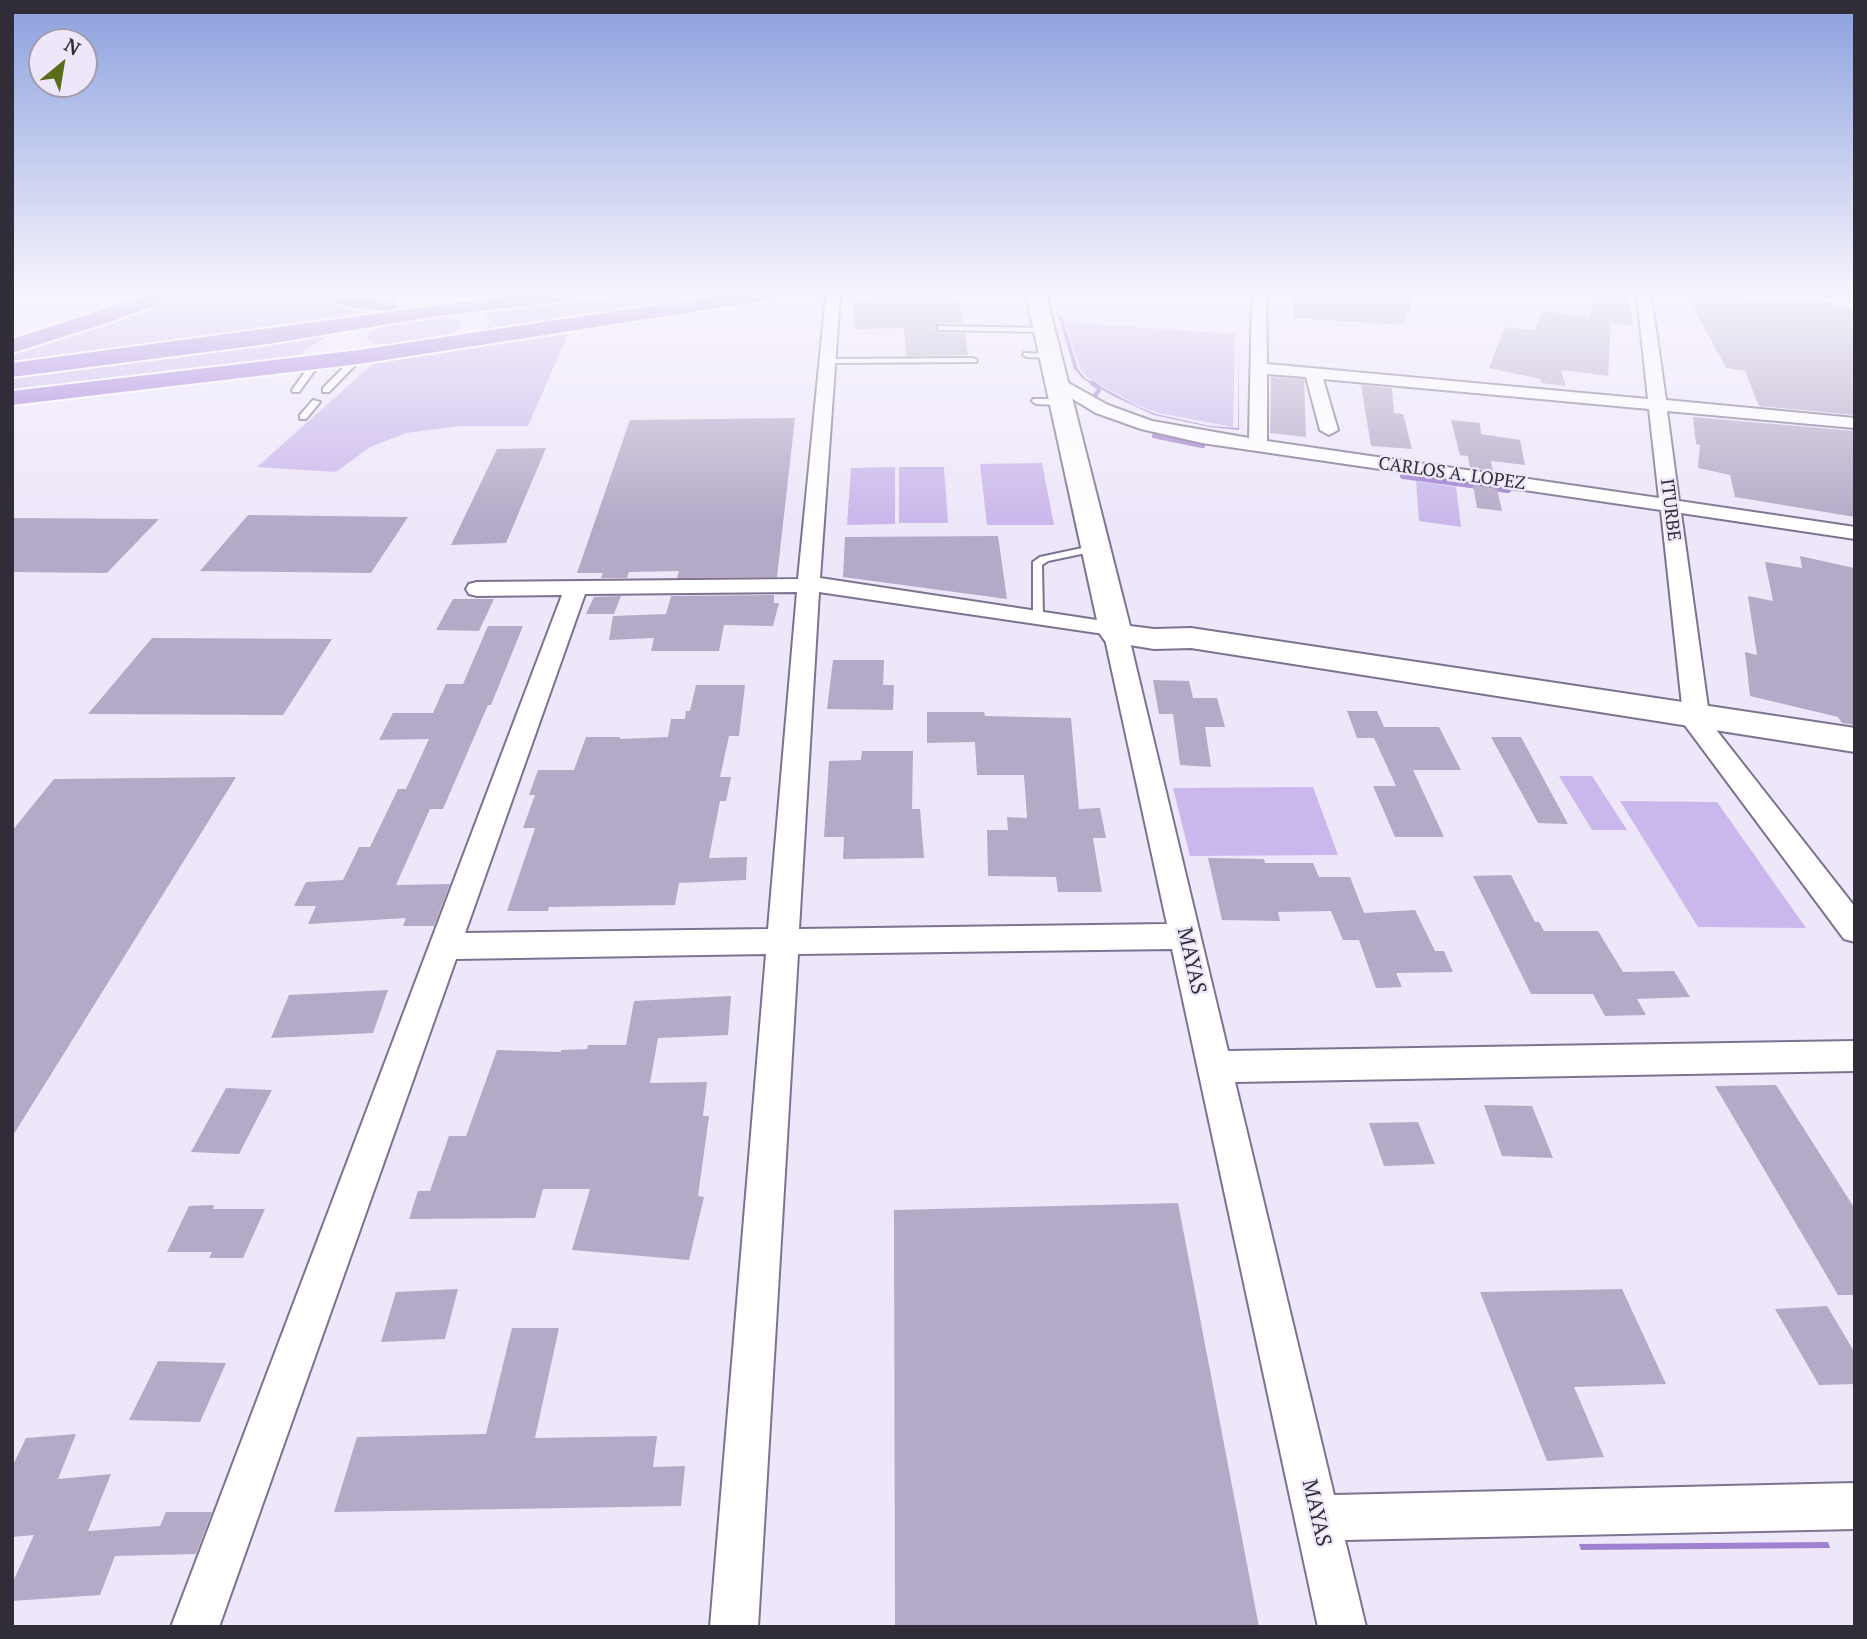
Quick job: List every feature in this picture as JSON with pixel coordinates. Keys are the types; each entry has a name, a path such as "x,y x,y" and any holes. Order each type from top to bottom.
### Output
{"highway":[{"path":"12,398 242,371"}],"street":[{"path":"734,1627 808,585 827,371"},
{"name":"MAYAS","path":"1044,371 1096,548 1116,631 1342,1627"},
{"path":"1258,445 1259,371"},
{"path":"1297,371 1855,423"},
{"name":"ITURBE","path":"1652,371 1700,725"},
{"path":"1313,373 1329,430"},
{"name":"CARLOS A. LOPEZ","path":"1051,396 1102,409 1147,425 1258,445 1855,533"},
{"path":"477,589 827,585 1116,631 1154,639 1192,653 1700,725 1855,740"},
{"path":"195,1627 576,588"},
{"path":"1700,725 1855,758"},
{"path":"1700,725 1855,930"},
{"path":"444,946 1185,936"},
{"path":"1215,1067 1855,1056"},
{"path":"1317,1518 1855,1506"}],"lane":[{"path":"296,390 310,371"},
{"path":"326,390 345,371"},
{"path":"303,417 316,402"},
{"path":"1037,617 1037,564 1044,559 1096,548"}],"shaded area":[{"path":"39,371 205,371 12,395 12,375"},
{"path":"364,371 552,371 528,426 461,426 406,433 370,447 336,472 257,467"},
{"path":"1076,371 1156,414 1210,426 1238,428 1239,371 1239,430 1210,427 1154,415 1083,379"},
{"path":"1082,371 1234,371 1233,427 1158,413 1137,405 1088,378"},
{"path":"1042,463 1054,525 987,525 980,464"},
{"path":"895,467 895,524 847,525 851,468"},
{"path":"899,467 944,467 948,523 899,523"},
{"path":"1416,481 1456,487 1461,527 1419,521"},
{"path":"1559,776 1592,776 1627,830 1592,830"},
{"path":"1313,787 1338,855 1190,856 1173,788"},
{"path":"1620,801 1717,802 1806,928 1698,927"},
{"path":"1828,1542 1830,1548 1581,1550 1579,1544"}],"building":[{"path":"1505,371 1561,371 1566,386 1541,383 1541,379"},
{"path":"1573,371 1608,371 1608,376"},
{"path":"1745,371 1855,371 1855,415 1759,406"},
{"path":"1271,377 1304,379 1306,437 1270,433"},
{"path":"1361,385 1392,388 1394,413 1403,414 1412,449 1371,446"},
{"path":"1693,417 1855,431 1855,517 1735,497 1730,475 1698,468 1700,445 1696,444"},
{"path":"795,418 777,577 677,578 679,571 629,572 627,578 601,578 603,573 577,573 630,420"},
{"path":"1451,420 1480,423 1481,434 1520,440 1525,465 1491,461 1493,471 1470,468 1468,456 1460,455"},
{"path":"546,448 506,543 451,545 497,449"},
{"path":"1473,485 1497,489 1502,511 1477,508"},
{"path":"248,515 408,517 371,573 200,571"},
{"path":"12,518 159,519 107,573 12,572"},
{"path":"998,536 1007,599 843,577 845,537"},
{"path":"1800,556 1854,568 1855,725 1842,723 1838,717 1750,696 1745,652 1757,655 1748,596 1773,601 1765,562 1802,568"},
{"path":"774,595 774,603 779,603 773,626 724,625 719,651 651,651 654,638 609,640 613,616 666,614 671,596"},
{"path":"621,596 614,614 586,614 594,597"},
{"path":"453,599 494,599 479,631 436,630"},
{"path":"488,626 523,626 491,705 488,705 443,809 430,809 396,885 450,884 434,926 403,926 406,918 308,924 316,906 294,906 306,882 343,880 359,847 370,847 398,789 406,789 429,739 379,740 393,713 433,713 446,684 463,684"},
{"path":"152,638 332,639 283,715 88,714"},
{"path":"833,660 884,660 883,685 894,685 893,710 827,709"},
{"path":"1153,680 1189,681 1193,698 1217,698 1225,727 1205,727 1211,767 1180,765 1173,714 1159,714"},
{"path":"696,685 745,685 739,736 729,736 720,777 731,777 726,801 720,801 709,858 747,857 746,880 679,883 675,905 549,907 548,911 507,911 535,828 523,828 535,795 529,795 538,770 574,770 586,737 668,737 671,719 685,719 686,711 690,711"},
{"path":"1347,711 1377,711 1384,727 1439,727 1461,770 1413,770 1444,837 1395,837 1373,786 1396,786 1374,738 1357,738"},
{"path":"927,712 984,712 985,716 1071,718 1079,809 1100,808 1106,838 1093,838 1102,892 1058,892 1056,877 988,876 987,830 1008,830 1007,817 1027,818 1024,775 977,775 975,742 927,743"},
{"path":"1491,737 1521,737 1568,824 1538,823"},
{"path":"862,751 913,751 912,809 920,809 924,858 843,859 844,837 824,837 829,761 861,760"},
{"path":"236,777 12,1137 12,831 54,779"},
{"path":"1208,858 1264,859 1265,863 1313,863 1319,877 1350,877 1364,913 1415,910 1435,951 1444,951 1453,972 1396,973 1402,987 1376,988 1359,940 1343,940 1331,911 1278,912 1280,921 1222,920"},
{"path":"1511,875 1535,922 1539,922 1544,931 1598,931 1623,972 1674,971 1690,997 1637,999 1646,1015 1605,1016 1593,994 1531,994 1473,876"},
{"path":"388,990 373,1033 271,1038 289,995"},
{"path":"731,996 728,1035 658,1038 650,1083 707,1082 703,1116 709,1116 698,1196 704,1197 689,1260 572,1250 590,1189 543,1189 535,1218 409,1219 418,1191 430,1191 449,1136 466,1136 497,1050 561,1052 587,1049 588,1045 626,1045 634,1001"},
{"path":"1776,1085 1855,1209 1855,1295 1838,1295 1715,1086"},
{"path":"226,1088 272,1090 239,1154 191,1152"},
{"path":"1484,1105 1532,1106 1553,1158 1502,1156"},
{"path":"1418,1122 1435,1164 1384,1166 1369,1123"},
{"path":"1178,1203 1259,1627 895,1627 894,1210"},
{"path":"214,1205 213,1209 265,1209 243,1258 209,1258 212,1252 167,1252 189,1206"},
{"path":"458,1289 445,1339 381,1342 396,1292"},
{"path":"1622,1289 1666,1384 1574,1387 1604,1457 1547,1461 1480,1292"},
{"path":"1827,1306 1855,1353 1855,1384 1819,1385 1775,1309"},
{"path":"512,1328 559,1328 535,1438 657,1436 653,1467 685,1466 681,1506 334,1512 357,1437 486,1434"},
{"path":"158,1361 226,1363 200,1422 129,1420"},
{"path":"76,1434 58,1479 111,1474 88,1531 160,1526 166,1512 212,1512 196,1554 115,1556 100,1595 12,1601 12,1584 34,1535 12,1537 12,1467 26,1438"}],"waterway":[{"path":"1092,383 1100,388 1095,396"},
{"path":"1154,436 1203,446"},
{"path":"1403,476 1508,490"}]}
